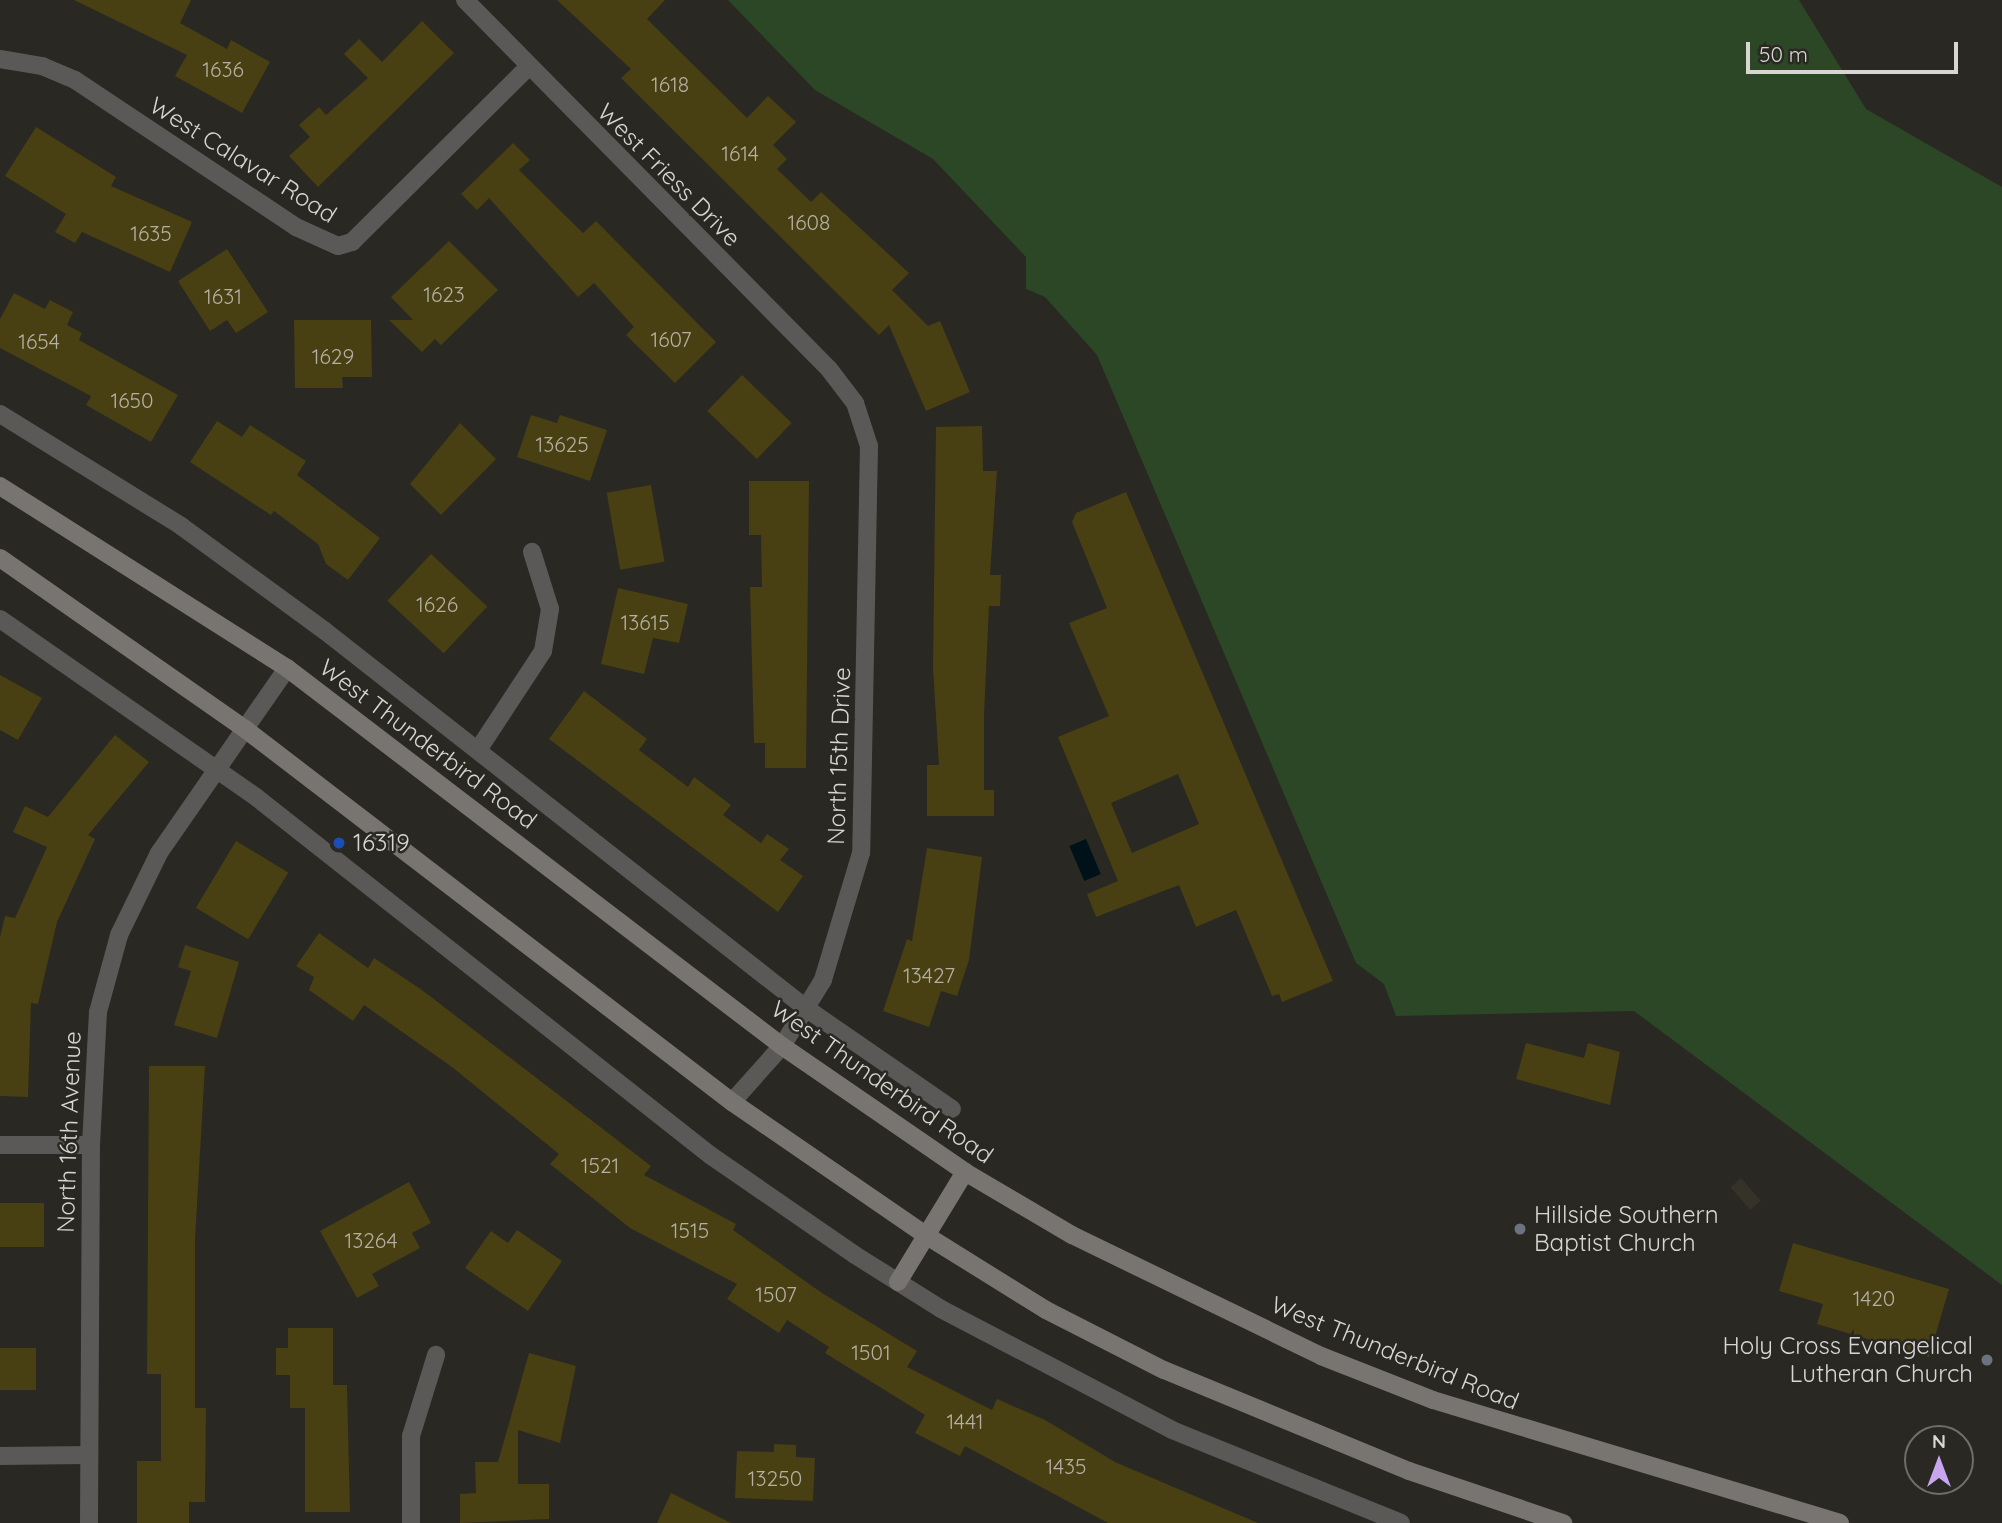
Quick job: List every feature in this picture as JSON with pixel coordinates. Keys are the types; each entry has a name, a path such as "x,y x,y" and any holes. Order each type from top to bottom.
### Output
{"main road":[{"name":"West Thunderbird Road","path":"0,486 287,668 782,1046 965,1172 1072,1235 1321,1356 1567,1444 1831,1522"},
{"path":"0,558 245,729 732,1102 927,1236 1046,1310 1164,1370 1357,1451 1563,1523"},
{"path":"898,1282 965,1172"}],"street":[{"name":"West Friess Drive","path":"465,0 527,67 840,383"},
{"name":"West Calavar Road","path":"0,59 42,66 75,80 296,228 338,246 352,242 527,67"},
{"name":"North 15th Drive","path":"732,1102 782,1046 807,1009 849,907 866,815 869,446 855,403 840,383"},
{"name":"West Thunderbird Road","path":"0,414 181,526 478,750 807,1009 952,1109"},
{"path":"478,750 543,651 550,609 532,552"},
{"path":"0,619 217,769 710,1154 898,1282 1172,1430 1401,1523"},
{"name":"North 16th Avenue","path":"89,1523 93,1045 119,935 159,853 287,668"},
{"path":"0,1145 91,1145"},
{"path":"411,1523 411,1436 436,1355"},
{"path":"0,1456 89,1455"}],"shaded area":[{"path":"1086,839 1101,874 1084,881 1069,846"},
{"path":"1741,1178 1761,1201 1750,1210 1730,1187"}],"green space":[{"path":"728,0 1799,0 1866,109 2002,187 2002,1285 1634,1011 1396,1016 1384,984 1356,963 1097,355 1045,297 1026,289 1026,257 933,159 815,90"}],"building":[{"path":"74,0 191,0 180,23 227,49 231,40 270,62 242,113 175,76 187,55"},
{"path":"557,0 665,0 647,19 747,118 768,96 796,122 773,145 787,159 777,169 811,202 821,192 909,273 892,290 928,326 940,321 970,392 926,411 889,325 879,335 621,78 631,69"},
{"path":"422,21 454,53 318,187 289,156 310,137 299,125 319,107 326,115 368,78 344,54 359,39 382,62"},
{"path":"36,127 116,177 111,186 192,222 170,272 82,232 75,243 55,232 66,214 5,176"},
{"path":"513,143 530,160 519,170 583,233 596,221 716,342 675,383 626,335 634,327 594,283 578,297 489,198 477,210 461,194"},
{"path":"449,241 498,290 441,345 435,339 422,352 389,320 413,320 391,297"},
{"path":"227,249 268,312 236,333 227,320 210,331 178,281"},
{"path":"14,293 45,309 50,300 73,312 67,325 82,333 79,340 178,395 151,442 86,405 91,396 0,348 0,319"},
{"path":"294,320 371,320 372,377 342,377 343,388 295,388"},
{"path":"742,375 792,423 757,459 707,411"},
{"path":"531,415 557,423 560,415 607,430 590,481 517,457"},
{"path":"217,421 242,437 250,425 306,461 297,475 380,538 348,580 326,564 318,544 274,511 271,515 190,462"},
{"path":"460,423 496,459 441,515 410,484"},
{"path":"982,426 983,471 997,471 990,575 1001,575 1000,606 989,606 984,715 984,790 994,790 994,816 927,816 927,765 939,765 933,668 936,427"},
{"path":"749,481 809,481 806,768 765,768 765,743 754,743 750,587 762,587 761,535 749,535"},
{"path":"651,485 665,562 620,570 607,493"},
{"path":"1126,492 1333,981 1282,1002 1279,994 1272,996 1236,910 1196,927 1179,885 1096,917 1087,894 1118,881 1058,737 1109,716 1069,623 1107,608 1072,522 1076,513","holes":["1178,774 1199,824 1132,853 1111,803"]},
{"path":"431,554 487,607 444,653 387,601"},
{"path":"618,588 688,604 679,643 653,638 644,674 601,664"},
{"path":"0,675 42,698 18,740 0,730"},
{"path":"584,691 647,739 639,750 688,787 694,777 731,805 723,815 761,843 767,834 789,849 780,860 803,876 778,912 549,739"},
{"path":"115,735 149,762 88,835 95,839 57,922 38,1004 31,1003 28,1097 0,1096 0,937 5,916 15,918 47,847 13,832 25,806 48,817"},
{"path":"236,841 288,872 248,939 196,908"},
{"path":"927,848 982,857 969,960 957,996 941,991 929,1027 883,1011 907,939 912,941"},
{"path":"319,933 368,968 374,958 422,990 651,1166 644,1175 736,1224 733,1230 822,1293 917,1351 907,1367 992,1410 997,1399 1045,1420 1115,1462 1258,1523 1108,1523 965,1446 960,1456 915,1433 925,1415 825,1353 829,1347 787,1320 779,1333 727,1299 737,1284 630,1228 550,1164 559,1154 452,1067 364,1005 353,1021 309,990 314,977 296,966"},
{"path":"185,945 239,962 217,1038 174,1025 191,971 178,967"},
{"path":"1526,1043 1584,1058 1588,1043 1620,1052 1610,1105 1516,1079"},
{"path":"149,1066 205,1066 195,1239 195,1408 206,1408 205,1502 189,1502 189,1523 137,1523 137,1461 161,1461 161,1374 147,1374"},
{"path":"409,1182 431,1223 412,1233 420,1248 372,1274 379,1286 357,1298 320,1231"},
{"path":"0,1203 44,1203 44,1247 0,1247"},
{"path":"517,1230 562,1261 528,1311 465,1268 491,1231 508,1243"},
{"path":"1793,1243 1949,1289 1929,1357 1817,1324 1823,1304 1779,1291"},
{"path":"288,1328 333,1328 333,1385 347,1385 350,1512 305,1512 305,1408 290,1408 290,1375 276,1375 276,1348 288,1348"},
{"path":"0,1348 36,1348 36,1390 0,1390"},
{"path":"529,1353 576,1366 560,1443 518,1430 518,1484 549,1484 549,1519 460,1523 460,1494 476,1493 475,1462 498,1462"},
{"path":"774,1444 796,1445 796,1457 815,1458 813,1501 735,1498 737,1451 774,1452"},
{"path":"671,1493 731,1523 657,1523"}],"place":[{"name":"16319","path":"339,843"},
{"name":"Hillside Southern Baptist Church","path":"1520,1229"},
{"name":"Holy Cross Evangelical Lutheran Church","path":"1987,1360"}]}
